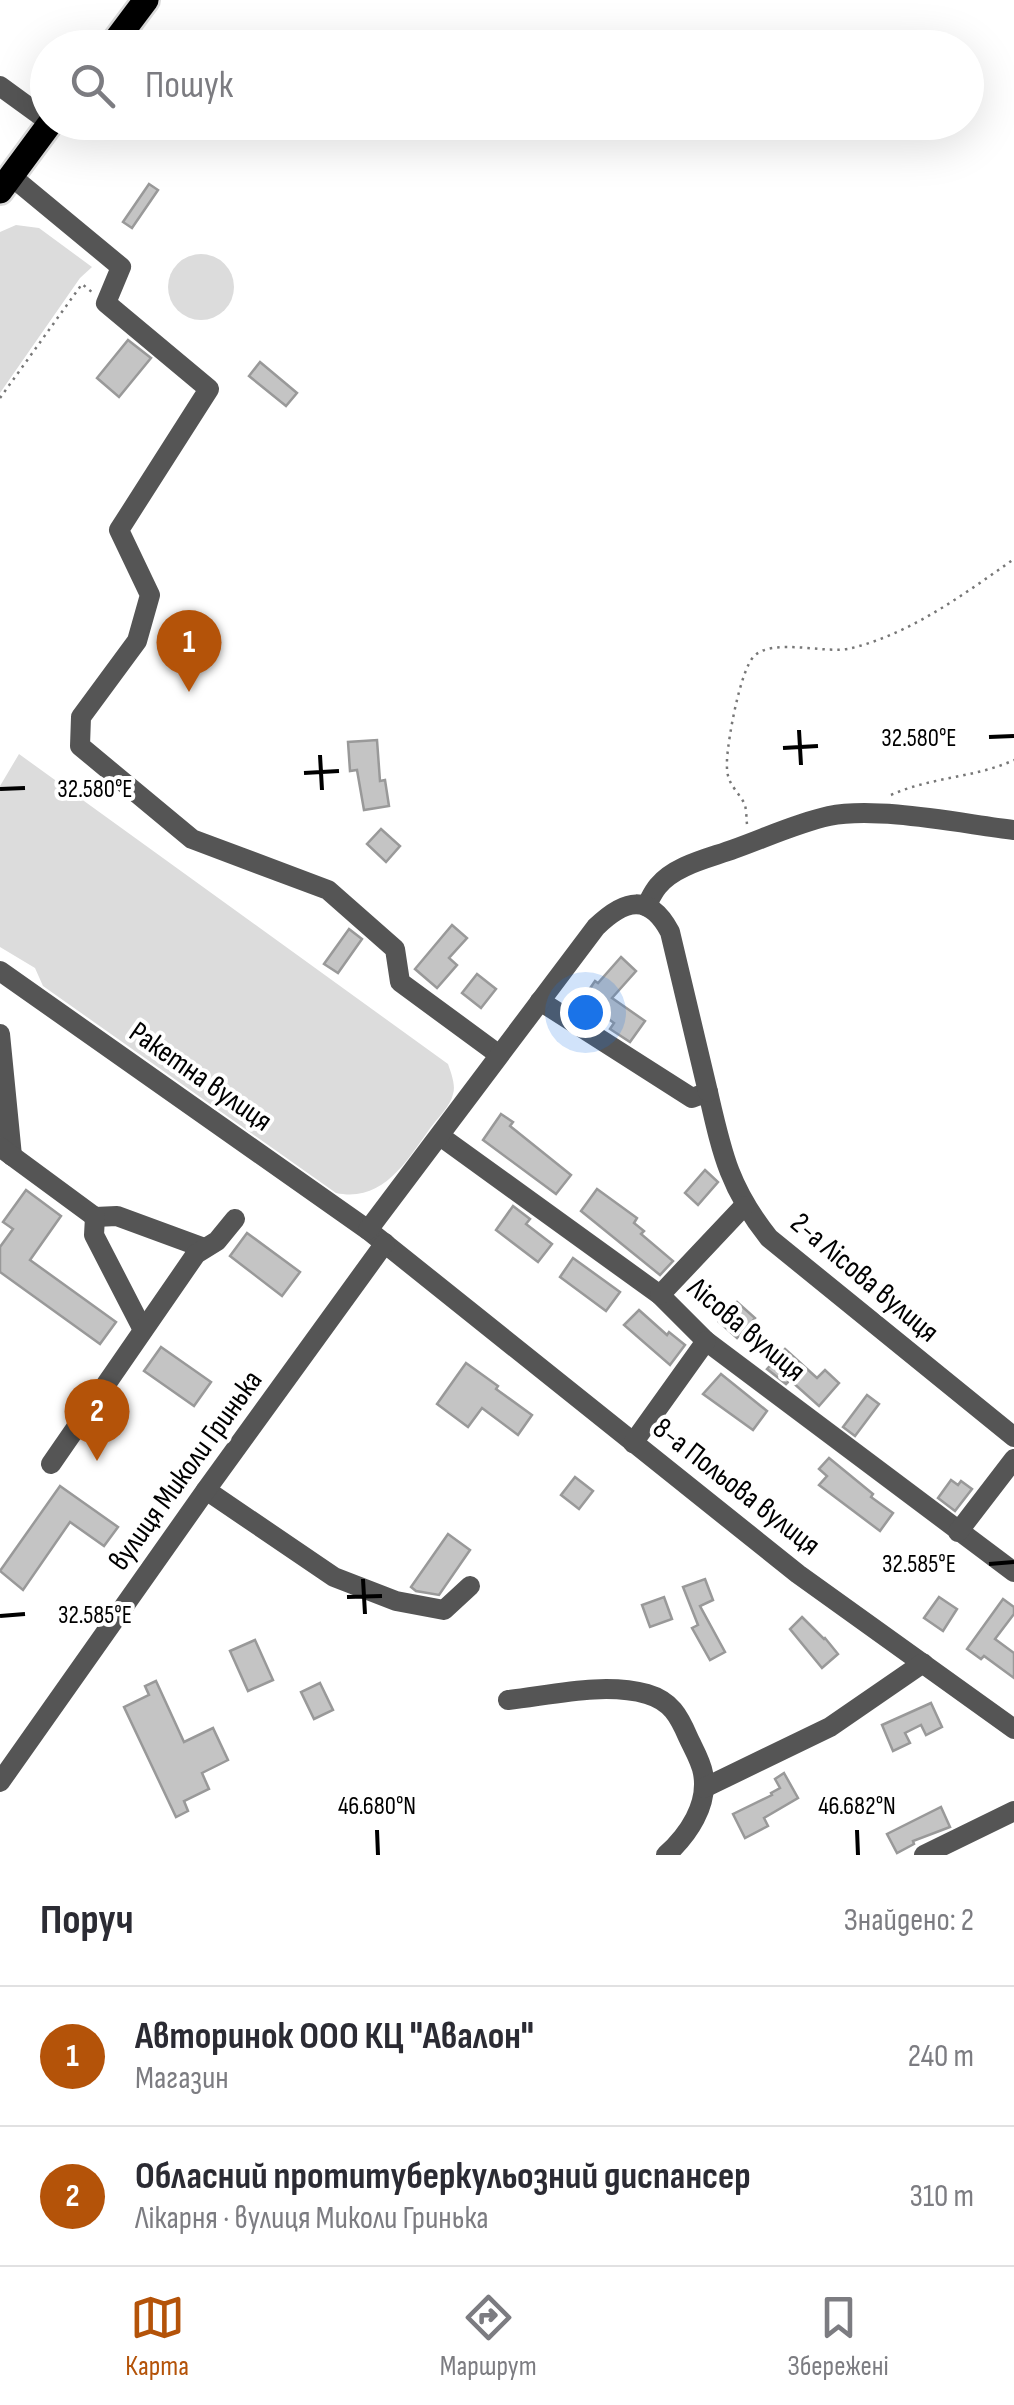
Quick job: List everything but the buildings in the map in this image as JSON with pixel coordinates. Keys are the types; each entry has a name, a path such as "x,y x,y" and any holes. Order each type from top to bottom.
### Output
{"main road":[{"path":"124,30 146,0"},
{"path":"4,181 36,140"}],"street":[{"path":"0,86 30,108"},
{"path":"4,181 125,266 106,303 209,389 119,530 150,595 136,641 81,717 80,746 192,839 328,890 395,948 400,982 498,1054"},
{"path":"368,1230 604,919 623,906 646,906 668,877 688,866 832,816 878,815 1014,830"},
{"name":"2-а Лісова вулиця","path":"646,906 658,912 670,932 721,1150 744,1206 770,1238 1014,1437"},
{"name":"Ракетна вулиця","path":"3,981 368,1230"},
{"path":"540,1001 692,1098 708,1092"},
{"path":"0,1034 6,1152 96,1217 117,1216 204,1248"},
{"name":"Лісова вулиця","path":"440,1136 660,1295 706,1341 1014,1572"},
{"path":"660,1295 744,1206"},
{"path":"96,1217 94,1235 143,1330"},
{"path":"52,1464 196,1254 218,1241 235,1219"},
{"name":"8-а Польова вулиця","path":"368,1230 798,1574 1014,1729"},
{"name":"вулиця Миколи Гринька","path":"0,1782 386,1243"},
{"path":"633,1443 706,1341"},
{"path":"958,1532 1014,1460"},
{"path":"206,1490 334,1577 396,1601 444,1610 470,1586"},
{"path":"704,1788 830,1727 923,1663"},
{"path":"508,1700 620,1689 662,1699 673,1708 703,1770 704,1788 684,1838 666,1855"},
{"path":"924,1855 1014,1811"}],"path":[{"path":"0,398 82,284 106,303"},
{"path":"745,845 745,803 727,779 727,756 738,697 752,658 766,648 849,650 910,627 1014,560"},
{"path":"878,815 890,796 907,787 1014,760"}],"shaded area":[{"path":"16,225 39,228 92,267 80,278 0,393 0,232"},
{"path":"201,254 224,264 234,287 224,310 201,320 178,310 168,287 178,264"},
{"path":"19,754 448,1064 454,1087 450,1103 392,1176 368,1192 336,1193 43,986 35,968 0,947 0,786"}],"place":[{"name":"Авторинок ООО КЦ \"Авалон\"","path":"189,692"},
{"name":"Обласний протитуберкульозний диспансер","path":"97,1461"}]}
